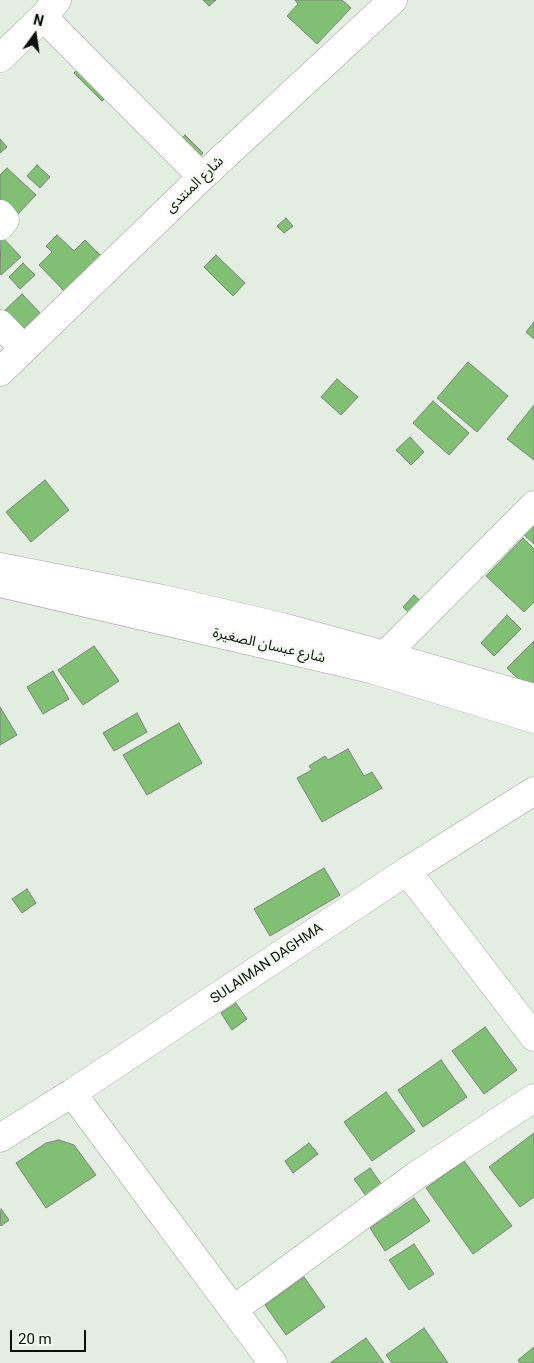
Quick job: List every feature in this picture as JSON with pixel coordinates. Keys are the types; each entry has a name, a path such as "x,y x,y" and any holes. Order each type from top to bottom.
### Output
{"street":[{"name":"شارع المنتدى","path":"0,372 202,178 392,0"},
{"path":"0,58 50,9 202,178"},
{"path":"0,214 5,220 0,226"},
{"path":"0,324 23,348"},
{"path":"378,662 534,505"},
{"name":"شارع عبسان الصغيرة","path":"0,567 163,599 282,627 534,719"},
{"name":"شارع عبسان الصغيرة","path":"0,583 378,662 534,698"},
{"name":"SULAIMAN DAGHMA","path":"0,1138 72,1093 407,871 534,791"},
{"path":"407,871 534,1037"},
{"path":"72,1093 273,1363"},
{"path":"233,1310 417,1175 534,1098"}],"building":[{"path":"203,0 216,0 209,6"},
{"path":"295,0 342,0 351,8 317,44 287,16 298,4"},
{"path":"85,62 113,90 102,101 74,73"},
{"path":"185,135 203,153 192,165 173,147"},
{"path":"0,139 7,147 0,153"},
{"path":"37,165 50,177 40,188 27,176"},
{"path":"7,168 36,195 17,215 0,199 0,175"},
{"path":"286,218 293,226 284,233 277,226"},
{"path":"57,235 74,251 85,240 102,257 66,293 39,265 52,252 46,246"},
{"path":"1,236 21,257 1,275 0,274"},
{"path":"216,255 245,283 233,296 204,267"},
{"path":"23,263 35,275 20,289 9,277"},
{"path":"22,294 45,318 23,339 0,315"},
{"path":"534,322 534,339 526,332"},
{"path":"468,362 508,396 477,432 437,398"},
{"path":"337,379 358,397 341,415 321,397"},
{"path":"433,401 469,433 449,455 413,423"},
{"path":"534,405 534,460 507,439"},
{"path":"410,437 424,452 411,465 396,450"},
{"path":"45,480 69,510 31,542 6,512"},
{"path":"534,523 534,544 524,535"},
{"path":"523,538 534,549 534,602 524,612 486,576"},
{"path":"414,595 426,606 415,618 403,607"},
{"path":"507,615 521,629 494,656 481,643"},
{"path":"534,641 534,694 507,668"},
{"path":"94,646 119,681 83,705 58,670"},
{"path":"53,671 69,699 43,714 27,687"},
{"path":"0,707 17,735 0,745"},
{"path":"137,713 147,732 114,751 103,733"},
{"path":"179,723 202,763 147,795 123,755"},
{"path":"348,749 364,776 372,772 382,788 322,822 297,778 312,770 309,766 325,756 328,760"},
{"path":"324,868 340,895 270,936 254,909"},
{"path":"27,889 36,903 22,913 12,899"},
{"path":"236,1003 247,1019 232,1030 221,1013"},
{"path":"485,1027 517,1070 484,1094 452,1051"},
{"path":"441,1060 467,1097 423,1127 398,1090"},
{"path":"386,1092 415,1131 372,1161 344,1122"},
{"path":"534,1133 534,1197 520,1207 489,1167"},
{"path":"59,1140 74,1145 96,1175 46,1208 16,1163 46,1143"},
{"path":"309,1143 318,1154 293,1173 285,1161"},
{"path":"464,1161 512,1226 473,1254 426,1188"},
{"path":"370,1168 382,1185 366,1196 354,1179"},
{"path":"414,1198 430,1221 385,1251 370,1228"},
{"path":"1,1209 9,1220 1,1226 0,1224"},
{"path":"414,1244 434,1274 409,1290 389,1260"},
{"path":"304,1277 325,1307 286,1335 265,1305"},
{"path":"424,1328 448,1363 392,1363 386,1355"},
{"path":"366,1338 384,1363 330,1363"},
{"path":"534,1347 534,1363 520,1363 518,1360"}]}
